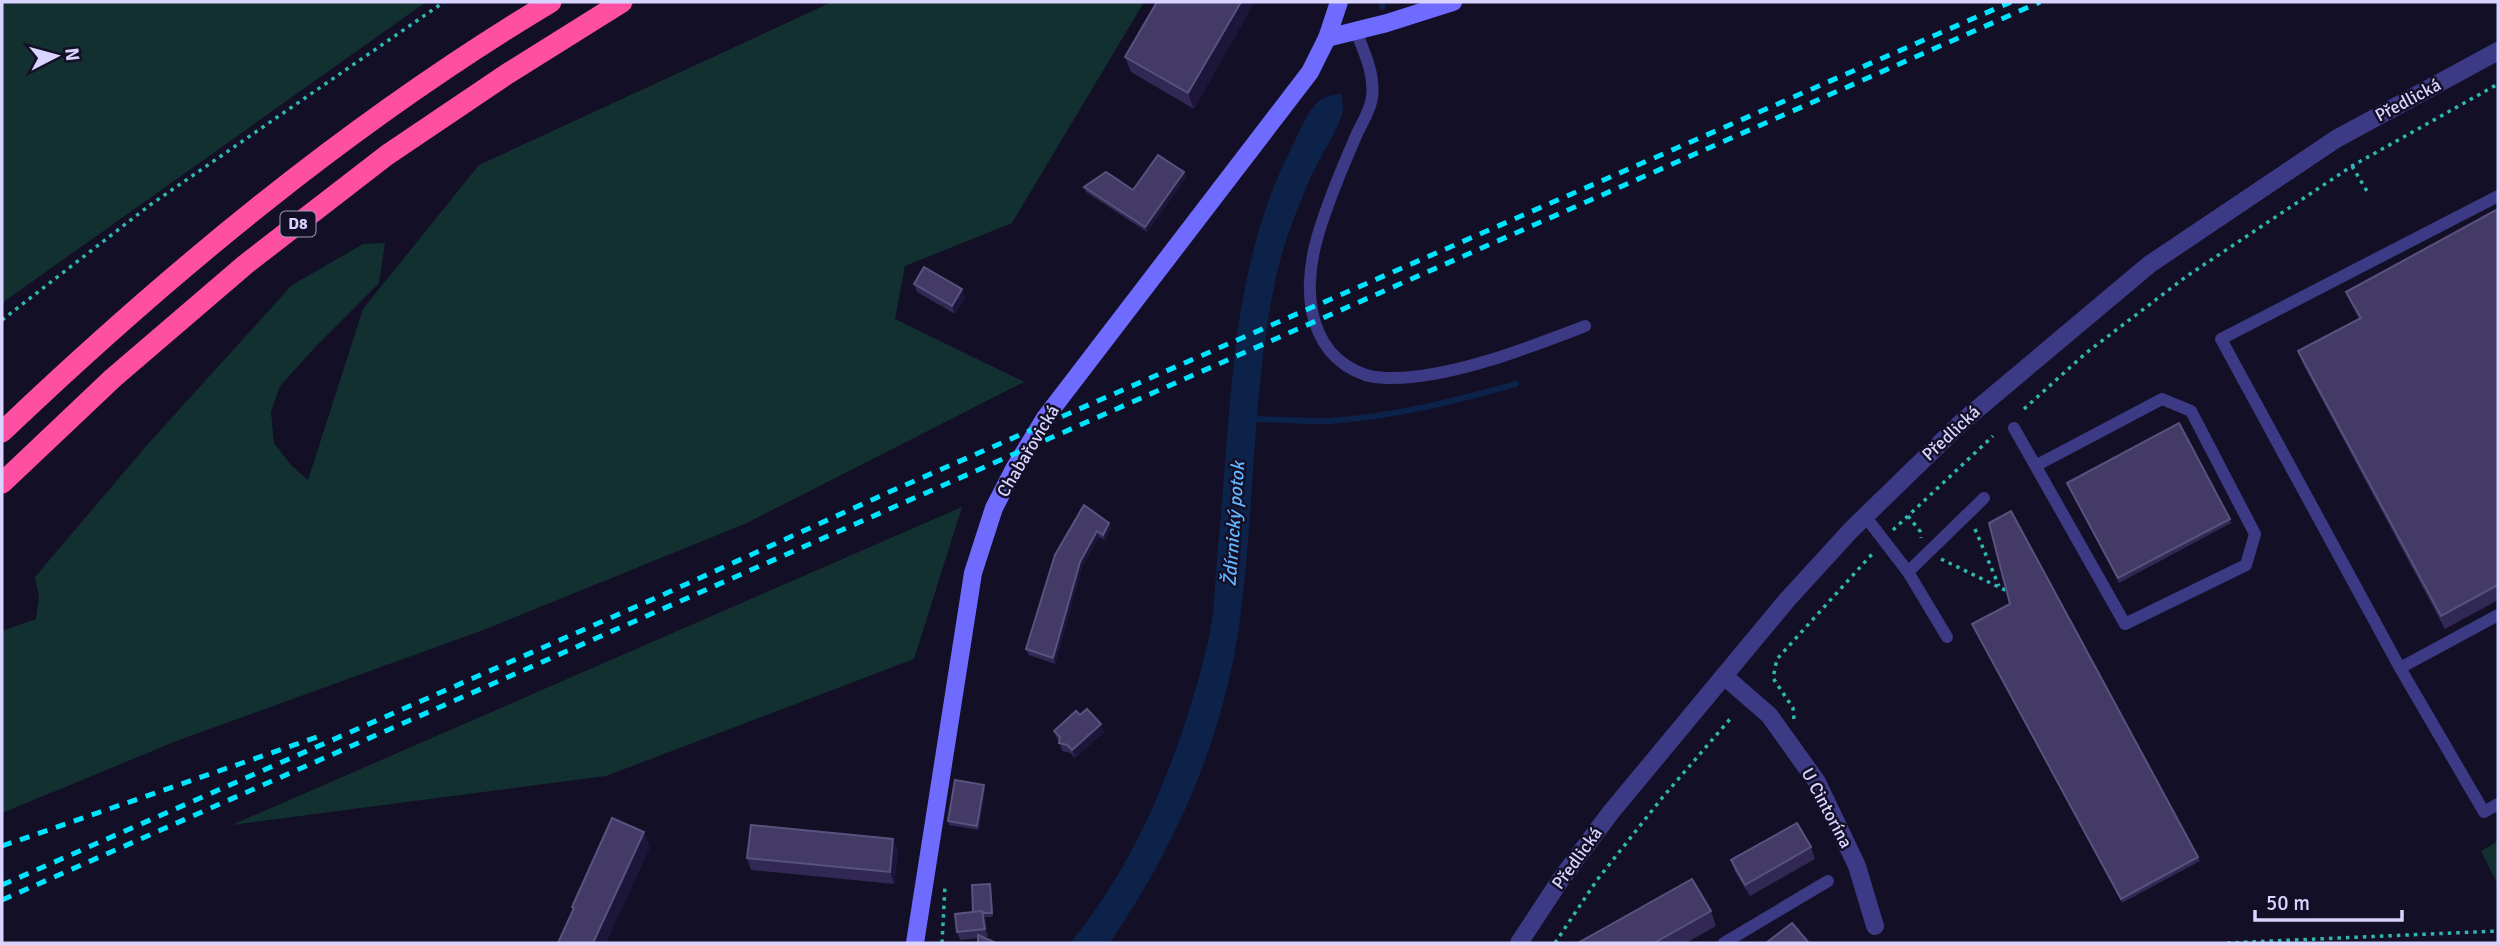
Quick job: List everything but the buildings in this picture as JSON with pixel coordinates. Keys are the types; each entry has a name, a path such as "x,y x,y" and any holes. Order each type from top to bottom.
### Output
{"highway":[{"name":"D8","path":"2,432 88,351 223,234 363,128 470,52 551,2"},
{"name":"D8","path":"2,483 113,378 268,247 387,155 507,74 622,2"}],"main road":[{"name":"Chabařovická","path":"915,943 967,604 980,545 994,508 1045,418 1310,72 1339,2"},
{"path":"1326,38 1453,2"}],"street":[{"name":"Předlická","path":"1519,943 1561,879 1611,812 1787,600 1865,516 1963,421 2150,264 2336,139 2498,51"},
{"name":"U Cintorína","path":"1724,676 1769,715 1817,782 1857,866 1875,926"}],"lane":[{"path":"1356,31 1373,79 1372,101 1328,203 1315,248 1311,268 1311,302 1314,324 1322,342 1346,366 1384,379 1444,371 1492,359 1585,326"},
{"path":"2498,196 2221,339 2400,667 2484,812 2498,804"},
{"path":"2014,428 2125,624 2246,565 2255,534 2191,411 2162,399 2037,465"},
{"path":"1908,572 1984,498"},
{"path":"1865,516 1908,572 1947,637"},
{"path":"2400,667 2498,615"},
{"path":"1724,943 1828,881"}],"path":[{"path":"2,320 150,205 444,2"},
{"path":"2024,409 2086,353 2187,276 2352,166 2498,84"},
{"path":"2352,166 2368,193"},
{"path":"1892,532 1993,436"},
{"path":"1908,516 1920,531 1921,539"},
{"path":"1975,529 1999,587"},
{"path":"1791,724 1793,708 1773,678 1777,659 1881,544"},
{"path":"1930,554 2007,591"},
{"path":"1555,943 1597,880 1662,798 1731,718"},
{"path":"2227,943 2498,931"}],"green space":[{"path":"2,2 426,2 2,303"},
{"path":"832,2 1144,2 1012,223 905,266 895,319 1024,382 747,523 486,629 179,740 2,813 2,631 36,619 39,597 35,577 147,445 292,285 363,244 385,243 379,283 280,386 271,412 274,443 291,465 308,480 363,309 479,165"},
{"path":"962,507 914,659 606,776 232,825"},
{"path":"2498,841 2498,885 2481,851"}],"water":[{"path":"1341,94 1341,116 1299,206 1285,243 1275,282 1262,365 1240,619 1223,705 1210,747 1176,828 1135,905 1111,941 1070,943 1095,911 1137,839 1156,801 1186,721 1212,619 1236,343 1255,244 1270,196 1305,119 1320,100"}],"waterway":[{"name":"Ždírnický potok","path":"1382,7 1383,2"},
{"path":"1252,419 1329,421 1376,416 1447,402 1516,384"}],"railway":[{"path":"2,885 658,597 887,493 2011,2"},
{"path":"2,900 2040,2"},
{"path":"2,846 323,735"}]}
